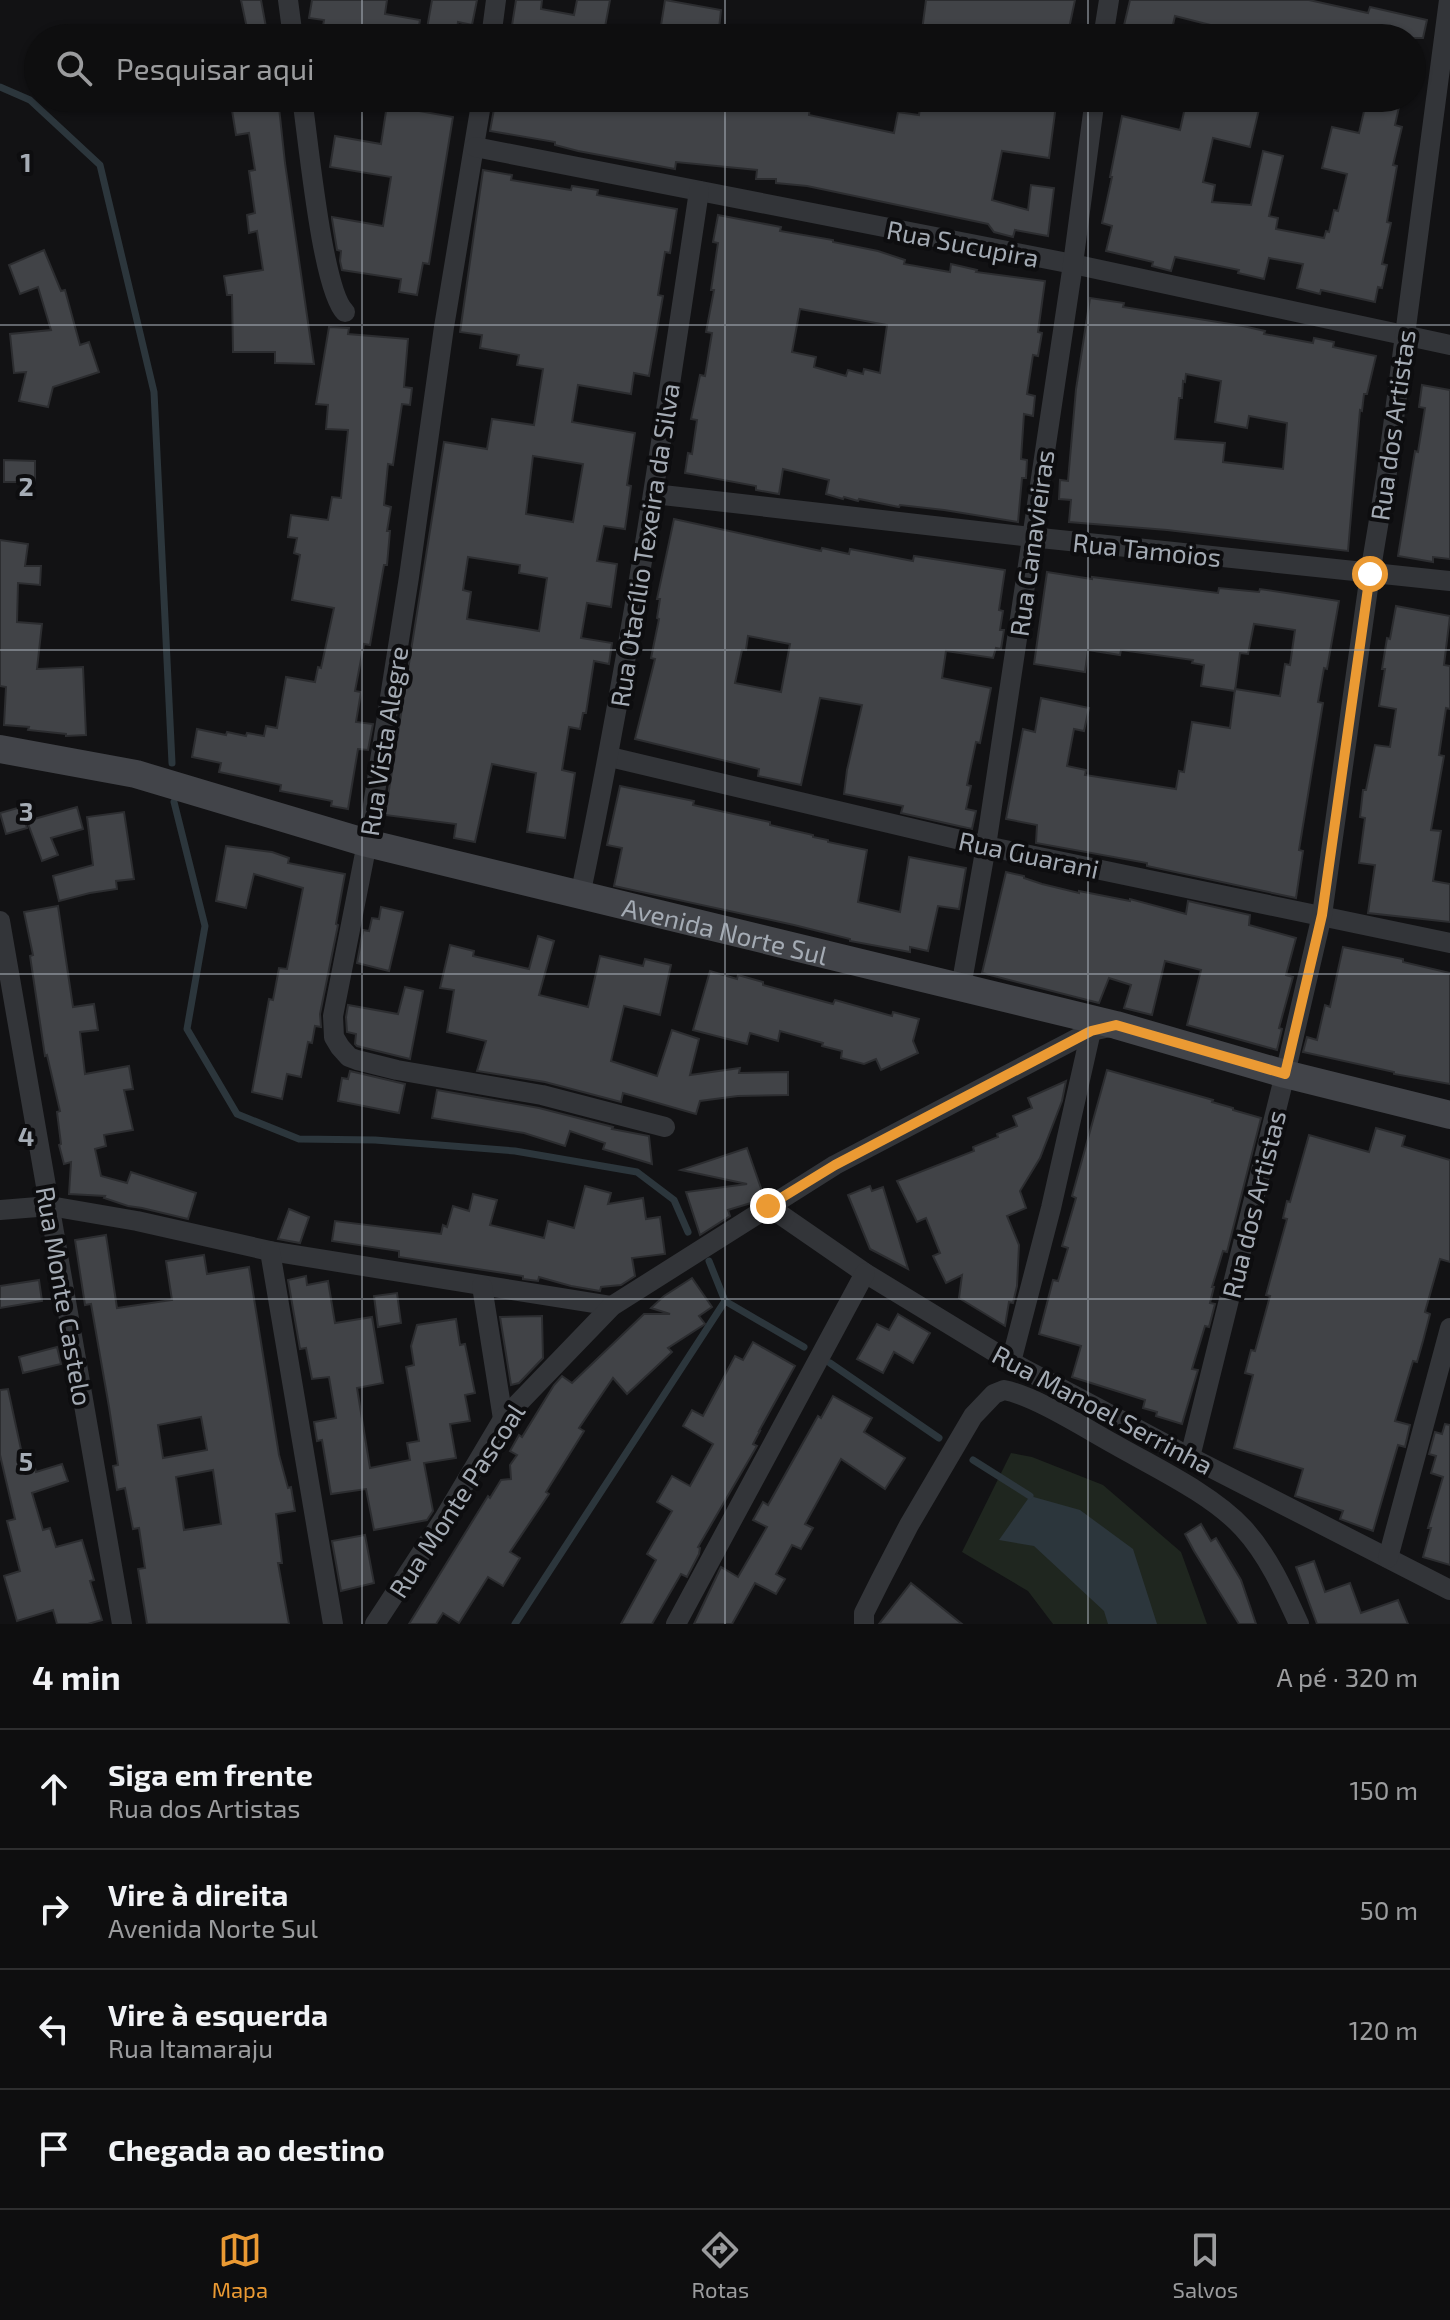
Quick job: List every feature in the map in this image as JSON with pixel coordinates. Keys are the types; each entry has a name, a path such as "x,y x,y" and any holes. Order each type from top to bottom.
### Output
{"street":[{"path":"288,0 291,24"},
{"path":"493,24 496,0"},
{"path":"1105,24 1109,0"},
{"name":"Rua dos Artistas","path":"1190,1457 1322,915 1387,472 1449,0"},
{"path":"304,112 329,271 337,302 345,312"},
{"name":"Rua Vista Alegre","path":"480,112 444,327 367,843 333,1016 334,1037 349,1057 397,1070 542,1095 665,1127"},
{"name":"Rua Canavieiras","path":"961,987 986,846 1093,112"},
{"name":"Rua Sucupira","path":"475,147 1073,264 1450,345"},
{"name":"Rua Otacílio Texeira da Silva","path":"580,896 610,757 654,494 699,191"},
{"name":"Rua Tamoios","path":"654,494 1450,581"},
{"name":"Avenida Norte Sul","path":"0,749 136,774 367,843 961,987 1103,1028 1450,1115"},
{"name":"Rua Guarani","path":"610,757 986,846 1450,943"},
{"name":"Rua Monte Castelo","path":"0,921 122,1624"},
{"path":"1011,1362 1103,1028"},
{"name":"Rua Monte Pascoal","path":"375,1624 443,1520 503,1419 612,1306 835,1165 1103,1028"},
{"path":"0,1210 50,1206 137,1221 270,1251 612,1306"},
{"name":"Rua Manoel Serrinha","path":"768,1206 865,1273 1011,1362 1450,1590"},
{"path":"270,1251 333,1624"},
{"path":"676,1624 865,1273"},
{"path":"482,1286 503,1419"},
{"path":"1388,1558 1450,1328"},
{"path":"864,1624 864,1613 909,1525 973,1416 994,1394 1004,1390 1030,1399 1083,1427 1181,1482 1222,1509 1243,1528 1264,1558 1299,1624"}],"shaded area":[{"path":"1011,1453 1032,1457 1103,1485 1181,1552 1207,1624 1053,1624 1028,1591 962,1552"},
{"path":"1030,1496 1080,1510 1133,1549 1157,1624 1108,1624 1104,1611 1034,1546 999,1540"}],"building":[{"path":"241,0 261,0 265,24 246,24"},
{"path":"312,0 387,0 385,14 420,20 419,24 323,24 324,20 309,18"},
{"path":"432,0 477,0 472,24 428,24"},
{"path":"516,0 542,0 541,9 574,15 577,0 610,0 606,24 512,24"},
{"path":"665,0 721,10 720,24 661,24"},
{"path":"926,0 1075,0 1070,24 923,24"},
{"path":"1130,0 1309,0 1368,13 1370,7 1427,20 1426,24 1206,24 1175,16 1173,24 1124,24"},
{"path":"232,112 280,112 314,364 275,363 275,352 233,352 232,295 227,295 224,276 263,270 257,231 249,233 247,215 255,213 249,171 255,170 249,133 236,135"},
{"path":"386,112 425,112 453,117 429,264 423,263 417,295 399,292 401,279 342,270 341,251 337,250 332,217 383,226 391,177 330,167 335,136 381,144"},
{"path":"493,112 809,112 809,115 894,133 898,112 919,115 919,112 1055,112 1049,158 1002,151 992,200 1028,210 1031,185 1054,188 1048,236 1015,230 1013,237 994,232 988,224 807,186 776,183 776,179 756,179 757,170 676,162 675,169 490,131"},
{"path":"1184,112 1258,112 1250,147 1213,138 1203,182 1215,185 1212,202 1251,205 1263,151 1283,156 1269,216 1278,218 1276,229 1324,238 1326,231 1329,232 1334,210 1338,211 1347,174 1322,168 1332,127 1359,133 1364,112 1398,112 1395,125 1402,127 1393,165 1397,166 1387,222 1391,223 1382,264 1387,265 1375,302 1297,288 1303,264 1269,258 1264,279 1238,273 1239,270 1175,257 1171,271 1152,266 1153,262 1106,251 1112,226 1102,223 1122,116 1180,130"},
{"path":"483,170 512,175 511,180 571,190 572,186 598,190 597,195 677,209 670,253 665,252 658,295 663,296 649,376 634,373 631,394 578,385 572,422 635,433 627,485 631,486 625,529 604,526 597,561 617,564 611,607 587,603 581,638 612,643 609,664 594,661 586,713 583,713 580,729 569,727 562,770 575,773 565,838 527,832 536,773 492,764 475,842 454,838 456,824 385,815 444,442 487,449 492,419 534,425 543,369 517,365 519,355 480,348 482,335 460,332","holes":["533,456 583,464 573,522 526,514","468,557 520,565 519,573 547,578 539,631 467,619 471,592 463,590"]},
{"path":"718,215 878,251 905,260 904,264 950,272 951,264 976,272 1045,281 1038,332 1042,333 1038,356 1033,355 1027,394 1035,396 1033,416 1024,414 1021,459 1027,460 1026,478 1022,478 1018,522 843,499 826,494 829,480 783,469 779,494 756,490 756,486 685,473 688,453 692,454 697,420 691,419 700,375 705,376 712,333 706,332 718,243 713,242","holes":["800,309 887,325 880,373 864,369 863,374 848,370 846,376 814,367 816,357 792,352"]},
{"path":"44,250 61,291 65,290 80,345 89,342 99,372 53,387 48,407 19,401 26,372 14,373 10,334 51,330 38,287 20,294 9,265"},
{"path":"1090,298 1124,303 1123,307 1243,326 1265,331 1264,334 1313,343 1314,338 1334,342 1333,347 1376,356 1360,410 1348,551 1069,522 1071,500 1059,499 1060,480 1068,481 1076,389","holes":["1186,374 1221,381 1215,422 1247,428 1249,416 1287,423 1283,469 1223,462 1225,443 1175,439 1179,398 1182,398"]},
{"path":"329,327 349,328 348,334 408,339 404,387 412,388 410,405 402,404 393,465 388,464 384,505 391,507 387,565 384,565 370,645 364,644 355,691 361,692 356,722 373,724 368,750 358,749 348,809 331,806 332,801 280,791 281,785 219,772 221,763 192,757 197,729 226,735 227,732 264,736 266,726 277,728 286,677 315,682 318,667 321,668 334,608 292,600 300,555 294,553 297,538 288,537 291,515 328,520 332,497 341,498 348,430 326,429 328,405 316,404"},
{"path":"1422,385 1450,390 1450,559 1433,557 1433,562 1398,556 1425,408 1419,407"},
{"path":"4,460 35,461 35,482 4,482"},
{"path":"674,519 821,551 822,548 849,554 850,549 913,561 914,556 1005,570 999,610 1003,611 1000,630 1004,630 1001,649 996,648 993,658 946,651 942,678 991,688 980,743 976,742 967,785 971,786 966,809 976,811 972,829 901,813 903,806 844,794 862,705 820,698 801,785 758,776 759,769 635,739 655,659 651,658 659,619 660,599 657,599","holes":["748,636 790,644 781,692 735,683"]},
{"path":"0,540 28,544 25,566 41,566 40,585 18,583 17,622 42,624 37,669 83,667 86,735 66,736 4,725 6,687 0,686"},
{"path":"1047,572 1218,593 1219,588 1259,592 1260,589 1339,601 1318,702 1323,703 1299,850 1303,851 1296,898 1147,866 1147,863 1036,843 1037,825 1006,819 1023,729 1035,732 1041,698 1089,708 1084,731 1074,729 1067,766 1086,770 1085,775 1176,789 1179,771 1184,772 1192,722 1230,728 1235,691 1201,686 1204,665 1192,663 1193,660 1121,650 1120,655 1088,650 1085,672 1034,664","holes":["1254,624 1295,630 1290,665 1285,664 1280,696 1235,689 1240,653 1248,654"]},
{"path":"1396,606 1450,616 1444,665 1450,666 1450,709 1446,708 1439,755 1444,756 1431,830 1441,831 1433,881 1450,884 1450,922 1368,913 1375,865 1359,863 1365,818 1360,817 1363,790 1366,790 1375,745 1390,747 1396,709 1379,706 1387,638 1390,639"},
{"path":"620,786 694,801 693,805 770,822 770,825 813,835 828,842 867,850 858,902 900,912 909,857 966,868 959,909 938,906 928,951 910,947 910,952 614,886 622,848 607,845"},
{"path":"21,807 27,828 6,834 0,813"},
{"path":"77,807 83,829 51,838 58,855 42,861 27,821"},
{"path":"124,812 134,879 116,881 117,889 59,901 53,876 93,865 87,817"},
{"path":"226,846 272,852 289,858 288,863 345,874 320,1014 321,1027 315,1026 312,1043 308,1042 301,1077 287,1074 282,1099 252,1092 269,999 273,1000 279,968 287,969 303,888 254,874 246,908 216,901"},
{"path":"1006,872 1079,893 1130,899 1186,914 1188,901 1250,915 1249,925 1296,938 1286,975 1293,977 1279,1028 1282,1029 1277,1050 1187,1025 1201,970 1165,961 1152,1015 1124,1008 1131,985 1109,978 1099,1003 982,973"},
{"path":"58,906 73,1007 94,1004 98,1030 80,1032 85,1074 129,1066 133,1089 124,1090 133,1130 104,1135 106,1146 95,1149 101,1176 127,1183 131,1172 196,1193 188,1219 128,1206 105,1196 69,1194 71,1162 64,1164 59,1145 57,1112 60,1111 45,1056 30,956 33,955 24,912"},
{"path":"381,907 403,912 389,971 357,963 363,930 369,931 372,918 379,919"},
{"path":"538,936 554,941 539,995 588,1007 600,956 643,966 645,959 671,965 660,1015 624,1006 611,1061 657,1076 672,1030 699,1039 690,1075 740,1068 739,1073 788,1072 788,1095 738,1096 700,1101 696,1114 623,1093 621,1102 545,1082 477,1071 486,1041 447,1032 454,990 440,988 450,945 474,951 473,956 529,969"},
{"path":"1343,947 1403,959 1403,962 1450,973 1450,1084 1303,1052 1307,1037 1317,1040 1325,1005 1330,1007"},
{"path":"710,971 737,979 738,975 833,1004 835,1000 892,1016 893,1012 919,1019 913,1041 918,1053 881,1070 876,1059 864,1064 841,1058 842,1051 780,1031 778,1041 750,1033 747,1044 693,1030"},
{"path":"405,987 423,991 410,1059 357,1046 356,1034 347,1032 348,1005 398,1014"},
{"path":"1107,1070 1213,1100 1261,1118 1227,1252 1223,1251 1212,1287 1210,1303 1215,1304 1192,1369 1198,1370 1182,1424 1156,1416 1157,1412 1143,1408 1145,1400 1072,1377 1081,1346 1039,1334 1053,1280 1058,1281 1068,1248 1062,1246 1076,1198 1072,1196"},
{"path":"350,1071 405,1084 399,1113 338,1101 342,1078 348,1079"},
{"path":"1066,1081 1062,1101 1040,1158 1020,1191 1026,1208 1007,1216 1019,1245 1017,1286 1013,1303 1009,1302 1005,1326 959,1298 962,1275 946,1283 933,1256 940,1253 926,1218 917,1222 897,1181 974,1151 973,1147 1017,1126 1013,1116 1032,1108 1028,1098"},
{"path":"437,1090 539,1108 649,1136 652,1164 603,1149 605,1143 570,1131 565,1146 524,1133 432,1118"},
{"path":"1376,1128 1405,1136 1402,1146 1450,1160 1450,1262 1440,1259 1425,1312 1430,1314 1423,1341 1417,1362 1413,1361 1395,1421 1410,1425 1405,1447 1398,1445 1373,1531 1340,1519 1343,1511 1295,1496 1303,1469 1234,1448 1253,1375 1245,1373 1251,1350 1255,1351 1270,1296 1266,1295 1287,1219 1283,1218 1287,1201 1290,1202 1309,1135 1369,1152"},
{"path":"747,1148 763,1194 751,1203 728,1210 730,1216 700,1235 686,1192 747,1184 681,1170"},
{"path":"585,1186 611,1193 608,1204 643,1198 646,1219 660,1217 665,1254 632,1258 635,1276 621,1285 601,1287 600,1291 539,1277 538,1281 523,1279 523,1276 399,1257 399,1251 332,1241 335,1221 441,1234 443,1225 447,1227 453,1206 469,1211 473,1194 497,1200 490,1225 544,1238 548,1221 574,1228"},
{"path":"870,1186 872,1191 883,1187 908,1269 870,1249 848,1195"},
{"path":"289,1209 309,1217 300,1243 278,1239"},
{"path":"106,1235 117,1308 172,1300 166,1261 204,1255 207,1274 249,1267 279,1455 288,1488 291,1487 295,1511 276,1514 282,1563 278,1563 289,1624 147,1624 138,1569 145,1568 139,1528 133,1529 125,1488 117,1490 113,1466 118,1465 109,1407 91,1304 85,1305 75,1240","holes":["201,1417 207,1450 163,1458 158,1425","213,1470 221,1524 184,1530 176,1477"]},
{"path":"306,1276 307,1285 328,1281 335,1323 372,1317 383,1383 357,1388 370,1468 410,1460 407,1443 419,1441 406,1367 414,1365 411,1346 417,1325 456,1319 460,1345 465,1344 475,1393 465,1395 470,1421 450,1424 456,1458 424,1463 433,1511 427,1520 374,1530 366,1489 331,1494 322,1440 317,1441 314,1422 336,1418 329,1377 312,1379 306,1348 300,1349 288,1280"},
{"path":"692,1278 712,1307 699,1316 705,1324 668,1348 672,1352 627,1394 613,1378 579,1428 584,1431 546,1492 549,1494 510,1552 520,1558 503,1586 488,1577 459,1623 443,1613 436,1624 409,1624 488,1496 490,1498 501,1480 511,1479 510,1465 517,1455 510,1451 554,1385 562,1376 572,1383 644,1314 670,1314 651,1308"},
{"path":"39,1280 42,1301 0,1308 0,1286"},
{"path":"397,1293 401,1323 378,1327 374,1296"},
{"path":"898,1314 930,1333 913,1363 894,1352 883,1373 857,1359 877,1324 889,1330"},
{"path":"542,1316 543,1358 519,1383 511,1385 500,1317"},
{"path":"753,1342 795,1366 759,1431 753,1444 757,1446 698,1547 699,1554 687,1577 681,1574 652,1624 621,1624 656,1560 647,1554 672,1511 657,1502 672,1476 690,1486 713,1444 683,1426 692,1410 703,1416 735,1356 743,1360"},
{"path":"57,1347 61,1364 23,1373 19,1357"},
{"path":"8,1389 22,1454 31,1452 36,1472 62,1464 68,1481 32,1493 43,1530 50,1528 56,1547 82,1540 102,1620 88,1624 57,1624 53,1610 17,1621 4,1576 20,1571 7,1521 15,1519 0,1455 0,1390"},
{"path":"833,1396 872,1418 864,1432 905,1458 885,1489 841,1459 805,1524 813,1528 801,1549 792,1545 776,1574 785,1579 776,1594 755,1583 732,1624 694,1624 721,1567 738,1577 767,1527 753,1520 763,1502 768,1505 818,1416 821,1418"},
{"path":"1445,1424 1450,1425 1450,1565 1423,1557 1443,1477 1431,1473 1436,1456 1429,1454 1435,1432 1442,1434"},
{"path":"1201,1524 1211,1541 1216,1538 1241,1580 1256,1624 1239,1624 1194,1551 1185,1534"},
{"path":"365,1535 374,1583 341,1591 332,1541"},
{"path":"1314,1561 1325,1592 1350,1583 1361,1613 1398,1600 1408,1624 1317,1624 1296,1567"},
{"path":"911,1583 962,1624 879,1624"}],"waterway":[{"path":"0,87 24,97"},
{"path":"43,112 100,165 154,392 172,763"},
{"path":"174,802 205,926 187,1029 237,1114 299,1139 375,1140 515,1151 637,1172 674,1200 688,1232"},
{"path":"709,1261 725,1301 804,1347"},
{"path":"515,1624 725,1301"},
{"path":"830,1363 939,1438"},
{"path":"973,1460 1030,1496"}],"route":[{"path":"768,1206 835,1165 1091,1031 1116,1025 1285,1074 1322,915 1370,574"}]}
